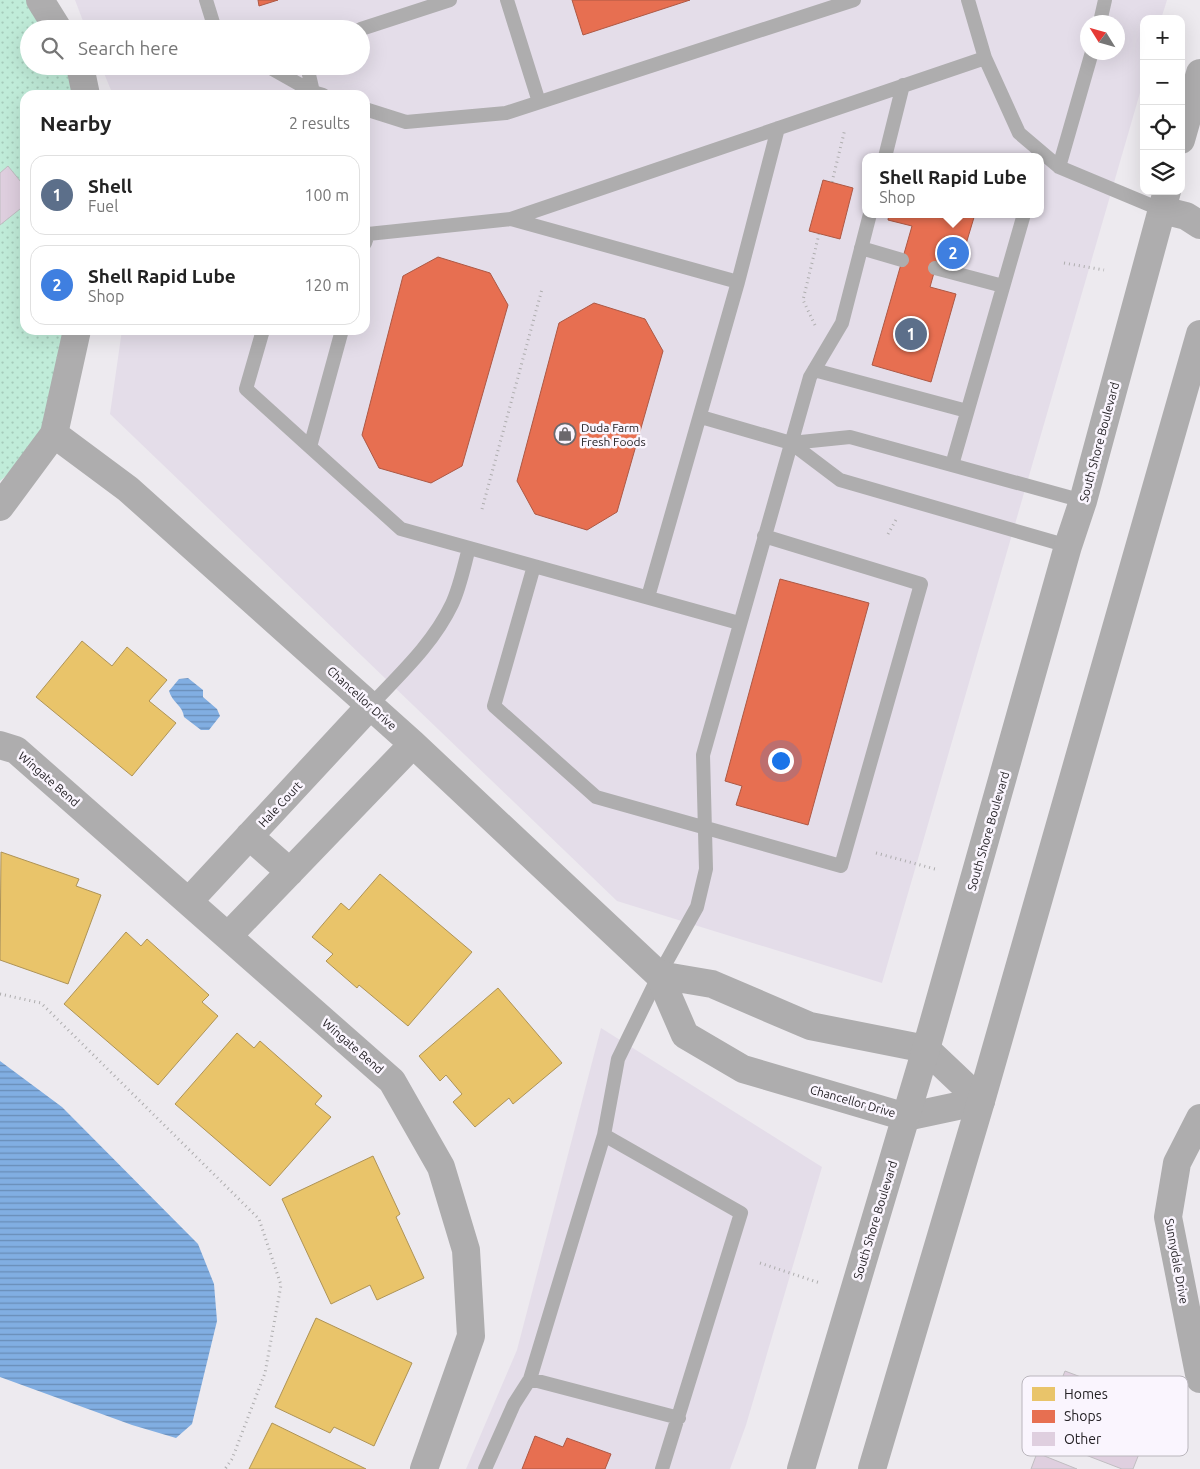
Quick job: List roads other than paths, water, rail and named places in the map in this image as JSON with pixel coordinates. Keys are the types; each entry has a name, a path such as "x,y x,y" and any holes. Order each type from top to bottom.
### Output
{"street":[{"path":"40,0 52,20"},
{"path":"1185,126 1200,73"},
{"path":"82,75 85,90"},
{"name":"South Shore Boulevard","path":"801,1469 926,1049 1068,546 1183,211"},
{"path":"872,1469 981,1101 1200,334"},
{"path":"0,507 54,434 76,335"},
{"name":"Chancellor Drive","path":"54,434 128,489 412,744 659,975 685,1035 742,1069 906,1117 981,1101"},
{"name":"Hale Court","path":"189,901 370,706"},
{"path":"228,936 412,744"},
{"name":"Wingate Bend","path":"0,745 16,750 392,1081 441,1167 466,1250 471,1336 424,1469"},
{"path":"249,836 290,872"},
{"path":"659,975 712,984 810,1026 926,1049 981,1101"},
{"name":"Sunnydale Drive","path":"1200,1118 1177,1163 1168,1217 1200,1379"}],"lane":[{"path":"206,0 212,20"},
{"path":"370,26 450,0"},
{"path":"507,0 539,102"},
{"path":"370,111 406,122 506,112 854,0"},
{"path":"968,0 985,58 1019,133 1043,153"},
{"path":"1102,15 1105,0"},
{"path":"370,237 511,219 985,58"},
{"path":"1059,167 1090,60"},
{"path":"284,75 312,90"},
{"path":"311,75 317,90"},
{"path":"886,153 903,85"},
{"path":"648,597 701,417 778,128"},
{"path":"1044,154 1059,167 1183,211"},
{"path":"485,1469 514,1404 530,1379 604,1135 618,1058 659,975 697,907 706,869 703,755 810,377 842,323 869,218"},
{"path":"952,465 1023,218"},
{"path":"511,219 738,282"},
{"path":"861,248 902,260"},
{"path":"935,268 1003,286"},
{"path":"262,335 246,389 400,529 739,623"},
{"path":"310,448 341,335"},
{"path":"814,370 968,411"},
{"path":"701,417 791,443 840,480 1068,546"},
{"path":"791,443 850,438 1083,501"},
{"path":"534,566 494,706 596,797 841,866 921,584 764,536"},
{"path":"370,706 416,657 439,628 453,602 469,548"},
{"path":"604,1135 741,1213 662,1469"},
{"path":"530,1379 679,1418"}],"water":[{"path":"188,678 203,690 203,697 217,709 220,716 209,730 201,730 184,717 182,710 170,695 169,691 179,679"},
{"path":"0,1061 62,1107 198,1244 214,1284 217,1321 192,1424 176,1438 132,1425 0,1377"}],"place":[{"name":"Shell Rapid Lube","path":"953,253"},
{"name":"Shell","path":"911,334"},
{"name":"Duda Farm Fresh Foods","path":"565,434"}]}
